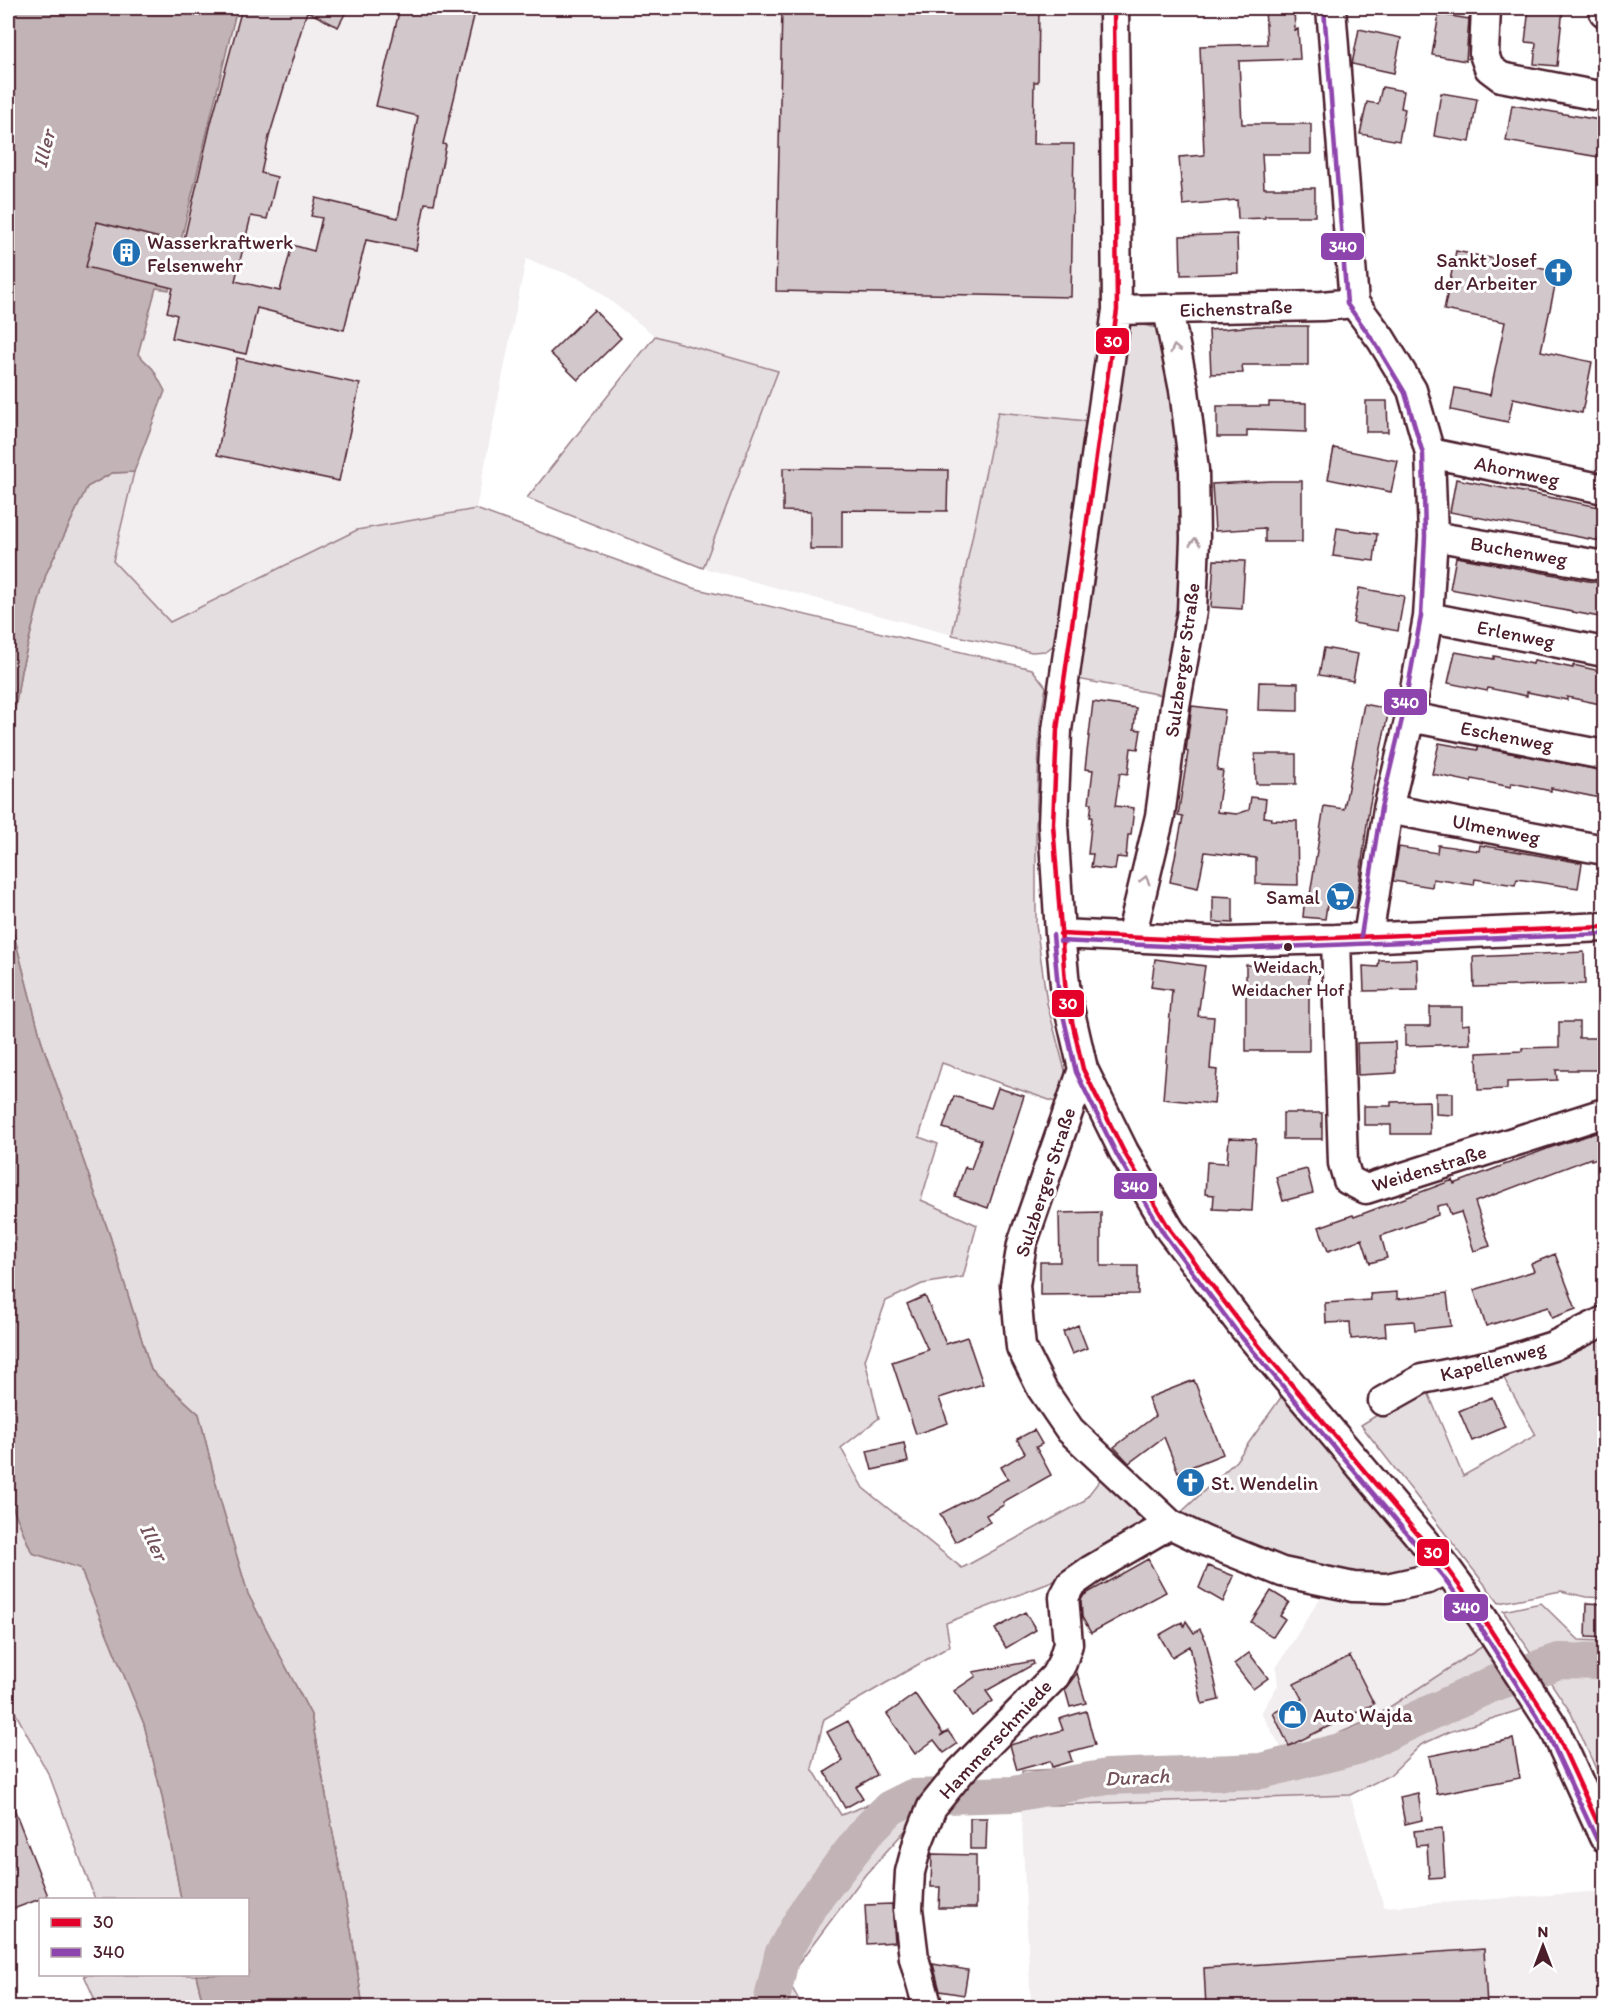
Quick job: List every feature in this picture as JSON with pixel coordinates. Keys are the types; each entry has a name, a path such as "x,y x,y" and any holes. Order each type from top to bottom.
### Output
{"street":[{"name":"Sulzberger Straße","path":"1114,8 1118,310 1057,730 1053,824 1066,995 1083,1069 1124,1152 1170,1230 1244,1328 1446,1569 1497,1640 1554,1728 1605,1837"},
{"path":"1331,8 1354,303 1381,339 1412,390 1430,453 1433,536 1428,617 1410,717 1388,809 1368,938"},
{"path":"1486,8 1484,54 1489,68 1501,77 1605,97"},
{"name":"Eichenstraße","path":"1118,310 1322,306 1354,303"},
{"name":"Sulzberger Straße","path":"1131,936 1160,816 1175,706 1192,611 1195,539 1194,470 1184,390 1168,310"},
{"name":"Ahornweg","path":"1430,453 1605,489"},
{"name":"Buchenweg","path":"1433,536 1605,566"},
{"name":"Erlenweg","path":"1428,617 1605,652"},
{"name":"Eschenweg","path":"1410,717 1605,755"},
{"name":"Ulmenweg","path":"1388,809 1605,850"},
{"path":"1060,934 1229,942 1605,927"},
{"name":"Weidenstraße","path":"1336,939 1342,1163 1348,1180 1366,1189 1605,1113"},
{"name":"Sulzberger Straße","path":"1083,1069 1022,1244 1015,1286 1021,1347 1042,1389 1070,1431 1170,1524 1205,1541 1282,1572 1353,1587 1387,1588 1428,1579 1446,1569"},
{"name":"Kapellenweg","path":"1383,1401 1422,1379 1496,1364 1553,1346 1605,1321"},
{"name":"Hammerschmiede","path":"928,2007 915,1958 908,1909 910,1872 932,1807 961,1771 1045,1687 1062,1663 1068,1644 1064,1597 1071,1584 1170,1524"}],"shaded area":[{"path":"237,8 1102,8 1102,308 1086,421 998,412 952,635 703,568 778,371 655,336 584,280 526,259 476,509 357,530 170,622 113,561 134,472 164,391 153,369 138,355 156,287 169,289"},
{"path":"1125,321 1157,328 1164,343 1182,468 1179,613 1167,696 1077,679 1118,406"},
{"path":"655,336 778,371 703,568 527,498"},
{"path":"1604,404 1604,483 1591,480"},
{"path":"998,412 1086,421 1055,644 1046,651 1032,652 952,635"},
{"path":"134,472 113,561 170,622 357,530 476,509 693,588 1032,669 1046,687 1040,722 1036,825 1036,924 1047,1003 1066,1074 1058,1103 942,1063 919,1137 938,1144 921,1200 977,1225 963,1277 922,1284 886,1301 865,1360 879,1418 841,1448 863,1488 962,1568 1083,1502 1106,1472 1159,1522 1052,1582 946,1623 950,1646 824,1719 812,1768 841,1815 933,1780 911,1824 865,1875 787,1979 803,2007 363,2007 311,1715 248,1594 219,1496 199,1414 151,1370 110,1236 42,1043 8,912 8,754 21,671 46,574 87,487 112,473"},
{"path":"1604,1324 1604,1598 1586,1597 1561,1591 1499,1603 1361,1425 1425,1385 1463,1476 1536,1435 1497,1366"},
{"path":"1284,1393 1431,1569 1409,1578 1325,1577 1173,1520 1236,1461"},
{"path":"8,1496 32,1553 80,1568 144,1724 162,1796 181,1898 95,1898 50,1777 8,1699"},
{"path":"1439,1580 1483,1646 1370,1720 1286,1756 1261,1713 1278,1685 1276,1668 1325,1590"},
{"path":"1541,1603 1579,1640 1604,1641 1604,1787 1571,1713 1503,1611"},
{"path":"1483,1646 1526,1708 1449,1732 1421,1745 1390,1775 1350,1795 1021,1806 1022,1771 1286,1756 1370,1720"},
{"path":"1350,1795 1384,1907 1604,1891 1604,2007 1031,2007 1021,1806"},
{"path":"84,1976 196,1976 204,2007 98,2007"}],"water":[{"name":"Iller","path":"8,8 237,8 169,290 156,288 138,354 153,369 165,391 134,472 112,473 87,487 46,574 21,671 8,754"},
{"name":"Iller","path":"8,912 42,1043 110,1236 151,1370 199,1414 219,1496 248,1594 311,1715 363,2007 204,2007 196,1976 249,1976 249,1898 181,1898 162,1796 144,1724 80,1568 32,1553 8,1496"}],"building":[{"path":"242,8 348,8 338,27 307,11 269,137 261,173 277,177 267,219 251,216 235,281 280,291 292,245 314,251 322,218 311,216 316,198 398,218 418,116 376,106 400,8 476,8 443,144 446,145 434,204 425,203 416,250 366,240 344,330 257,308 246,354 172,338 177,315 167,312 173,288 86,267 97,222 183,244 211,123"},
{"path":"782,8 1039,8 1038,82 1034,82 1033,144 1074,144 1071,297 776,291"},
{"path":"1265,8 1294,8 1300,59 1239,61 1242,124 1311,124 1311,154 1262,154 1264,188 1315,188 1315,216 1265,216 1265,218 1238,219 1237,200 1183,205 1179,157 1204,155 1200,46 1267,44"},
{"path":"1529,8 1563,8 1557,66 1534,64 1536,43 1525,42"},
{"path":"1439,14 1469,19 1466,61 1432,55"},
{"path":"1359,29 1401,38 1394,73 1352,64"},
{"path":"1382,87 1404,91 1401,108 1405,109 1399,141 1360,134 1367,102 1378,104"},
{"path":"1441,93 1477,99 1470,142 1434,136"},
{"path":"1512,105 1605,121 1605,158 1506,141"},
{"path":"1237,234 1238,273 1181,275 1180,236"},
{"path":"1456,251 1558,272 1541,351 1592,362 1582,413 1513,398 1508,422 1451,410 1455,388 1490,395 1505,322 1444,310"},
{"path":"594,310 621,338 578,380 550,353"},
{"path":"1257,326 1308,326 1308,365 1242,365 1243,373 1211,374 1209,330"},
{"path":"237,358 360,384 339,481 217,455"},
{"path":"1366,401 1387,401 1388,432 1366,432"},
{"path":"1269,402 1306,403 1306,432 1247,430 1247,437 1217,437 1217,406 1269,406"},
{"path":"1334,448 1398,461 1391,492 1328,479"},
{"path":"783,468 948,470 947,511 842,510 842,549 810,549 810,512 783,511"},
{"path":"1456,479 1605,508 1605,542 1450,512"},
{"path":"1302,481 1302,542 1265,542 1265,528 1215,531 1212,484"},
{"path":"1337,528 1377,534 1374,561 1333,556"},
{"path":"1456,557 1605,584 1605,618 1450,589"},
{"path":"1214,560 1245,561 1242,609 1211,607"},
{"path":"1359,588 1404,596 1398,631 1353,623"},
{"path":"1324,648 1358,654 1353,681 1319,675"},
{"path":"1455,652 1494,659 1494,656 1533,664 1534,660 1573,668 1573,665 1605,672 1605,705 1567,697 1567,700 1527,692 1527,696 1448,683"},
{"path":"1259,682 1298,683 1298,711 1258,710"},
{"path":"1093,702 1136,708 1134,729 1141,730 1138,749 1131,748 1128,774 1120,773 1115,806 1134,808 1126,858 1117,857 1115,870 1091,867 1093,854 1088,854 1092,817 1090,817 1092,803 1089,803 1093,770 1085,769"},
{"path":"1364,704 1389,709 1369,808 1356,908 1327,905 1325,919 1303,917 1305,895 1310,895 1324,806 1344,809"},
{"path":"1192,706 1225,710 1217,770 1223,771 1217,812 1237,814 1249,810 1251,797 1266,799 1264,817 1272,818 1271,820 1297,821 1298,885 1256,884 1256,858 1205,852 1198,888 1170,882 1183,817 1178,816 1188,752 1186,751"},
{"path":"1439,743 1478,750 1478,747 1605,771 1605,799 1551,788 1551,791 1512,783 1511,787 1432,774"},
{"path":"1255,754 1296,754 1296,784 1256,784"},
{"path":"1438,845 1479,851 1480,845 1582,863 1578,888 1517,879 1515,885 1475,879 1474,885 1433,879 1432,887 1393,881 1399,847 1437,853"},
{"path":"1213,896 1233,897 1233,923 1213,922"},
{"path":"1584,952 1585,984 1474,987 1473,957"},
{"path":"1155,959 1205,966 1198,1016 1214,1017 1210,1069 1217,1070 1214,1104 1163,1099 1172,990 1151,987"},
{"path":"1417,959 1418,990 1364,991 1363,966 1378,967 1379,960"},
{"path":"1246,965 1309,965 1309,1051 1246,1051"},
{"path":"1430,1007 1462,1007 1462,1025 1469,1024 1470,1044 1405,1046 1405,1026 1430,1026"},
{"path":"1559,1022 1579,1022 1579,1038 1605,1038 1605,1070 1556,1070 1557,1080 1507,1082 1507,1089 1478,1090 1477,1053 1559,1047"},
{"path":"1395,1042 1396,1073 1358,1075 1357,1043"},
{"path":"998,1088 1024,1096 988,1208 955,1196 965,1167 971,1169 981,1140 943,1128 954,1096 991,1108"},
{"path":"1436,1093 1453,1093 1453,1115 1436,1114"},
{"path":"1429,1101 1430,1134 1391,1134 1391,1125 1364,1125 1364,1106 1391,1106 1391,1102"},
{"path":"1283,1113 1322,1113 1322,1139 1283,1139"},
{"path":"1605,1130 1605,1156 1591,1160 1591,1158 1475,1202 1490,1246 1474,1251 1461,1212 1451,1215 1447,1204 1437,1206 1438,1215 1381,1236 1387,1258 1370,1263 1362,1239 1328,1251 1319,1227 1353,1215 1354,1217 1453,1180 1454,1184 1552,1147"},
{"path":"1229,1138 1256,1139 1252,1211 1213,1209 1214,1195 1205,1194 1207,1162 1227,1163"},
{"path":"1307,1169 1313,1193 1283,1201 1276,1177"},
{"path":"1101,1212 1101,1266 1138,1266 1138,1294 1040,1295 1040,1262 1060,1262 1059,1213"},
{"path":"1555,1254 1576,1309 1552,1318 1548,1307 1486,1326 1474,1290 1534,1271 1531,1264"},
{"path":"1397,1292 1397,1299 1447,1293 1451,1326 1415,1330 1414,1321 1385,1323 1386,1336 1351,1339 1350,1322 1326,1323 1325,1303 1371,1300 1370,1294"},
{"path":"925,1296 946,1344 967,1337 983,1384 939,1398 948,1423 916,1434 892,1362 928,1350 907,1304"},
{"path":"1078,1325 1087,1348 1072,1354 1063,1332"},
{"path":"1194,1380 1223,1454 1178,1472 1164,1437 1129,1463 1114,1447 1155,1416 1148,1398"},
{"path":"1492,1397 1505,1427 1472,1441 1459,1411"},
{"path":"1034,1430 1042,1444 1036,1447 1051,1475 1003,1502 1004,1505 986,1515 990,1522 955,1542 940,1514 1008,1479 1001,1467 1025,1453 1017,1439"},
{"path":"904,1443 908,1462 872,1470 867,1451"},
{"path":"1148,1559 1166,1592 1091,1633 1082,1617 1081,1600 1084,1595"},
{"path":"1208,1566 1234,1576 1223,1602 1199,1588"},
{"path":"1271,1591 1289,1602 1280,1616 1285,1619 1273,1637 1251,1622"},
{"path":"1587,1603 1605,1604 1605,1638 1586,1637"},
{"path":"1025,1612 1036,1630 1006,1648 995,1629"},
{"path":"1186,1621 1194,1633 1200,1629 1206,1641 1219,1700 1202,1704 1190,1646 1172,1657 1159,1635 1182,1622 1184,1626"},
{"path":"1249,1653 1268,1678 1253,1689 1234,1664"},
{"path":"1350,1656 1374,1704 1289,1746 1273,1713 1302,1699 1294,1684"},
{"path":"1033,1661 1034,1664 986,1691 993,1701 972,1716 954,1691 976,1676 973,1672"},
{"path":"1077,1673 1086,1703 1070,1707 1065,1689"},
{"path":"915,1694 943,1734 940,1736 948,1731 957,1744 944,1753 934,1740 915,1754 887,1714"},
{"path":"1086,1711 1095,1745 1069,1752 1072,1761 1052,1767 1050,1761 1017,1770 1010,1745 1063,1730 1059,1719"},
{"path":"848,1721 877,1775 856,1787 863,1798 845,1808 825,1772 843,1761 827,1732"},
{"path":"1513,1739 1520,1778 1437,1794 1429,1756"},
{"path":"8,1793 48,1896 8,1911"},
{"path":"1418,1793 1422,1820 1405,1824 1400,1797"},
{"path":"970,1818 987,1818 986,1849 970,1849"},
{"path":"1442,1828 1445,1877 1429,1878 1427,1845 1416,1846 1414,1831"},
{"path":"932,1854 976,1855 976,1908 939,1908 940,1887 931,1887"},
{"path":"892,1904 895,1942 867,1944 865,1905"},
{"path":"1484,1949 1487,2007 1206,2007 1204,1968"},
{"path":"933,1964 968,1970 964,1995 940,1991"}],"waterway":[{"name":"Durach","path":"770,2008 782,1955 810,1905 868,1830 890,1808 912,1797 1013,1794 1107,1777 1261,1771 1356,1747 1490,1685 1559,1661 1604,1662"}],"transit line":[{"name":"30","path":"1114,8 1117,310 1057,730 1053,824 1066,995 1083,1069 1124,1152 1170,1230 1244,1328 1447,1569 1482,1617 1554,1728 1604,1837"},
{"name":"340","path":"1324,9 1347,304 1375,343 1405,393 1423,454 1425,536 1421,616 1403,715 1381,808 1361,936"},
{"name":"30","path":"1060,934 1229,942 1604,927"},
{"name":"340","path":"1060,941 1229,949 1604,934"},
{"name":"340","path":"1053,935 1059,997 1076,1072 1117,1155 1164,1234 1238,1333 1441,1574 1476,1621 1547,1732 1597,1840"}],"place":[{"name":"Wasserkraftwerk Felsenwehr","path":"126,253"},
{"name":"Sankt Josef der Arbeiter","path":"1558,272"},
{"name":"Samal","path":"1341,897"},
{"name":"Weidach, Weidacher Hof","path":"1288,947"},
{"name":"St. Wendelin","path":"1190,1483"},
{"name":"Auto Wajda","path":"1292,1715"}]}
